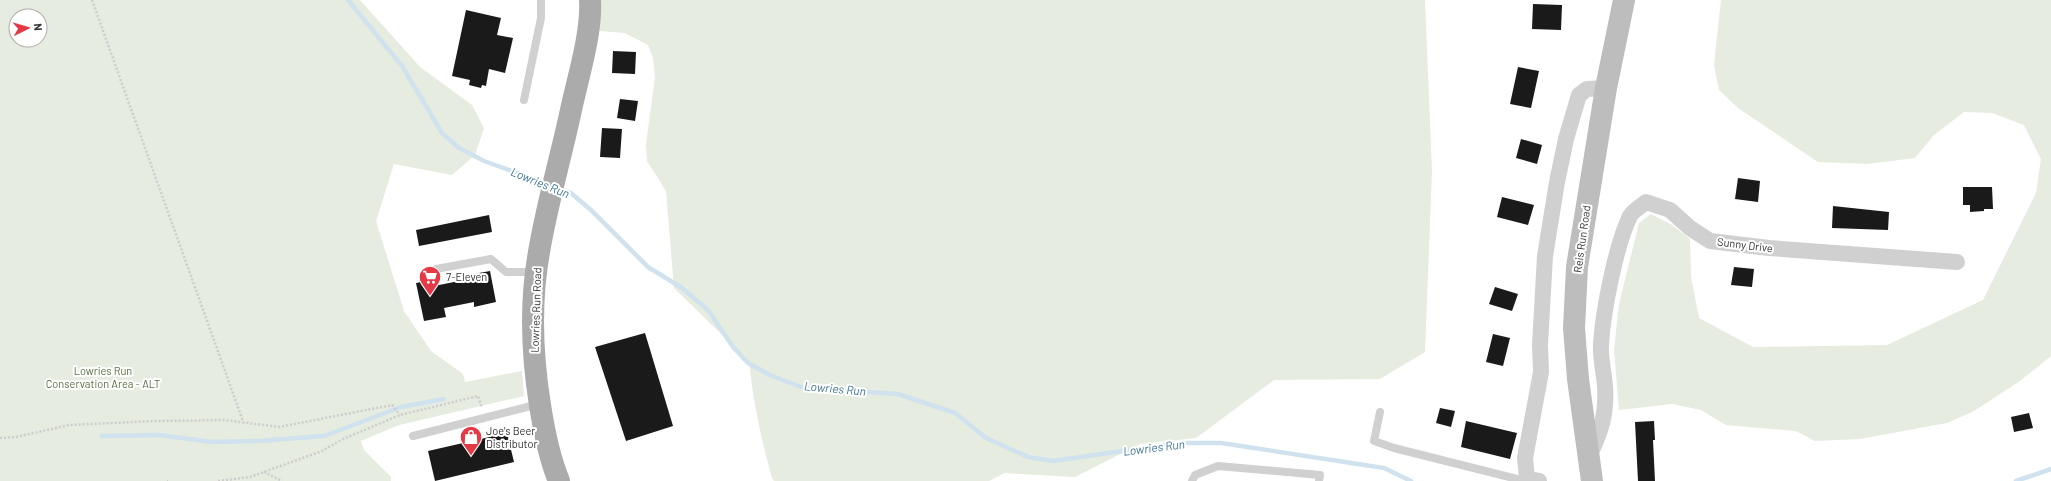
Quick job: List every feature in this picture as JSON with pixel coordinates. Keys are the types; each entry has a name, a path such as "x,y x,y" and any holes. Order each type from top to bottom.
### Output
{"main road":[{"name":"Lowries Run Road","path":"545,435 540,404 533,326 536,272 544,224 585,47 590,0"},
{"path":"545,435 559,481"}],"street":[{"name":"Reis Run Road","path":"1592,481 1578,379 1574,328 1576,282 1577,267 1606,88 1624,0"},
{"path":"1533,480 1524,458 1541,372 1540,345 1544,256 1557,182 1566,139 1579,95 1587,89 1606,88"},
{"name":"Sunny Drive","path":"1589,456 1602,430 1605,411 1605,389 1601,345 1609,295 1619,249 1630,215 1646,202 1670,210 1690,228 1710,241 1769,248 1957,262"},
{"name":"Lowries Run Road","path":"545,435 550,481"}],"lane":[{"path":"524,100 542,18 541,0"},
{"path":"436,269 491,259 506,272 536,272"},
{"path":"413,436 540,404"},
{"path":"1380,412 1374,441 1394,448 1517,479 1533,480"},
{"path":"1192,481 1195,476 1218,466 1320,475 1319,481"}],"path":[{"path":"92,0 244,424"},
{"path":"218,481 250,477 322,451 343,439 400,415 478,396 486,418"},
{"path":"0,438 16,437 69,425 225,420 244,424 279,427 392,405 400,415"},
{"path":"263,472 282,481"}],"green space":[{"name":"Lowries Run Conservation Area - ALT","path":"0,0 360,0 420,67 472,105 484,128 475,155 452,175 394,164 376,221 404,311 431,351 463,374 465,382 522,371 524,396 399,425 361,441 364,450 391,477 391,481 0,481"},
{"path":"590,0 1425,0 1432,171 1425,352 1380,379 1274,380 1196,438 1140,444 1075,477 1005,473 989,481 774,481 768,463 758,420 749,361 674,288 666,191 647,161 646,144 655,77 653,58 648,45 625,33 587,30"},
{"path":"1721,0 2051,0 2051,356 2020,381 1974,411 1947,423 1860,439 1815,441 1796,431 1726,425 1701,410 1672,404 1619,410 1614,350 1619,304 1639,223 1651,214 1672,225 1690,239 1691,277 1699,318 1753,347 1887,345 1983,300 2036,193 2041,159 2024,125 1992,113 1964,112 1934,135 1915,158 1867,164 1818,162 1738,108 1719,90 1714,65"}],"building":[{"path":"1533,4 1562,5 1561,30 1532,29"},
{"path":"466,10 501,18 497,35 513,38 505,73 489,69 486,86 482,85 481,88 469,85 470,80 452,76"},
{"path":"613,51 636,52 635,74 612,73"},
{"path":"1518,67 1539,71 1531,108 1510,104"},
{"path":"620,99 638,101 635,121 617,118"},
{"path":"602,128 622,129 620,158 600,157"},
{"path":"1521,139 1542,145 1537,164 1516,158"},
{"path":"1738,178 1760,181 1758,202 1735,199"},
{"path":"1963,187 1992,187 1993,209 1970,212 1970,205 1963,205"},
{"path":"1502,197 1534,205 1528,225 1497,217"},
{"path":"1833,206 1889,212 1888,230 1832,228"},
{"path":"489,215 492,232 419,246 416,230"},
{"path":"1734,267 1754,269 1752,287 1731,285"},
{"name":"7-Eleven","path":"490,271 496,302 474,307 474,302 444,308 446,317 424,321 416,283 438,279 439,285 469,279 468,275"},
{"path":"1495,287 1518,294 1512,311 1489,304"},
{"path":"645,333 673,426 626,441 595,347"},
{"path":"1493,334 1510,338 1503,366 1486,362"},
{"path":"1440,408 1455,411 1451,427 1436,423"},
{"path":"2029,413 2033,428 2014,432 2011,417"},
{"path":"1466,421 1517,433 1510,459 1461,447"},
{"path":"1654,421 1655,440 1653,440 1655,481 1638,481 1635,422"},
{"name":"Joe's Beer Distributor","path":"507,433 514,462 435,481 428,451"}],"waterway":[{"name":"Lowries Run","path":"348,0 402,66 442,133 459,148 484,161 548,184"},
{"name":"Lowries Run","path":"558,188 571,193 592,211 648,267 682,288 708,310 733,347 748,363 772,376 804,388 898,394 955,413 986,438 1028,457 1053,461 1178,443 1221,443 1384,468 1411,481"},
{"path":"102,436 159,435 212,442 259,441 324,436 401,407 444,399"},
{"name":"Lowries Run","path":"2016,481 2051,469"}],"place":[{"name":"7-Eleven","path":"430,296"},
{"name":"Joe's Beer Distributor","path":"471,456"}]}
